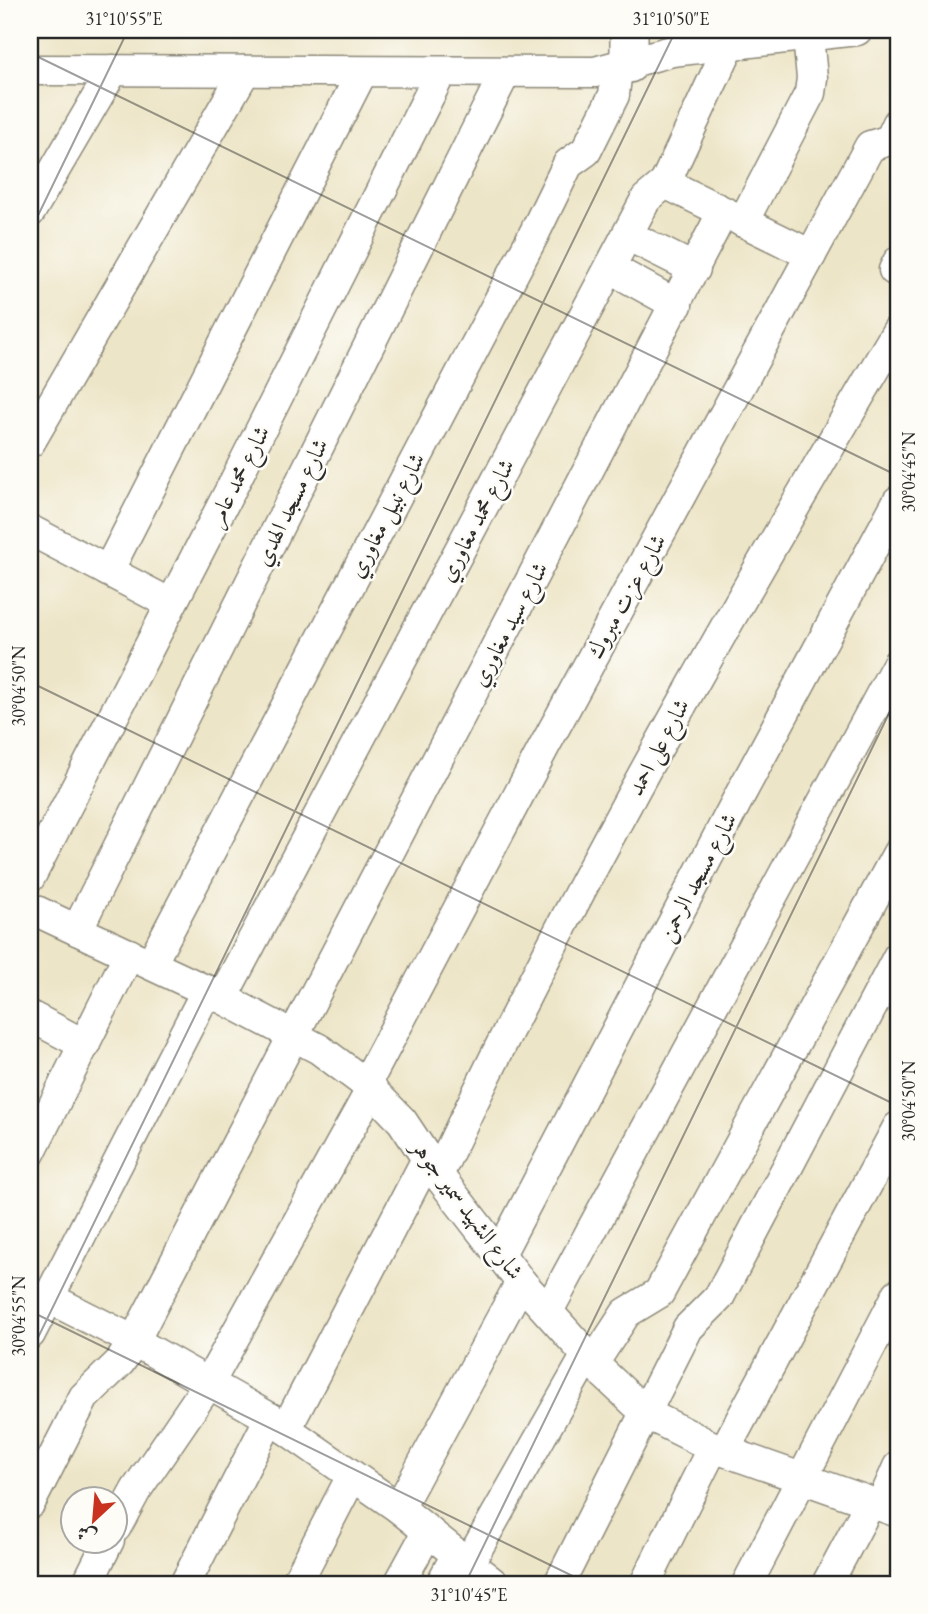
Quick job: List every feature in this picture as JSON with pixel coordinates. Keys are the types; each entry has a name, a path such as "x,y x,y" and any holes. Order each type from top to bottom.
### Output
{"street":[{"path":"30,70 582,73 625,54 729,46 857,30"},
{"name":"شارع سيد مغاوري","path":"30,1503 84,1397 120,1362 134,1341 695,269 733,217 810,93 812,78 808,36"},
{"name":"شارع محمد مغاوري","path":"30,1335 646,199 665,183 729,46"},
{"name":"شارع نبيل مغاوري","path":"33,1140 85,1045 140,959 534,234 568,164 581,157 588,148 614,95 625,54"},
{"path":"30,212 113,70"},
{"path":"30,442 245,71"},
{"path":"108,571 362,72"},
{"name":"شارع محمد عامر","path":"30,877 442,72"},
{"name":"شارع مسجد الهدي","path":"78,930 505,73"},
{"name":"شارع عزت مبروك","path":"130,1501 209,1382 369,1086 544,747 870,146 895,137"},
{"path":"665,183 811,256"},
{"path":"627,235 695,269"},
{"path":"610,268 677,305"},
{"name":"شارع على احمد","path":"185,1584 278,1423 433,1166 736,603 898,330"},
{"name":"شارع مسجد الرحمن","path":"500,1254 740,795 898,501"},
{"path":"30,530 171,604"},
{"path":"548,1311 898,663"},
{"path":"441,1584 463,1558 590,1359 626,1312 659,1293 898,853"},
{"name":"شارع الشهيد سمير جوهر","path":"30,908 215,994 327,1054 369,1086 402,1121 521,1282 590,1359 647,1414 719,1449 883,1507"},
{"path":"559,1584 688,1328 719,1297 898,957"},
{"path":"30,1016 85,1045"},
{"path":"645,1584 898,1127"},
{"path":"399,1508 521,1282"},
{"path":"747,1584 898,1294"},
{"path":"49,1298 134,1341 278,1423 399,1508 494,1584"},
{"path":"827,1584 883,1507 898,1467"},
{"path":"296,1584 352,1476"},
{"path":"399,1584 428,1531"},
{"path":"87,1584 102,1554"}]}
